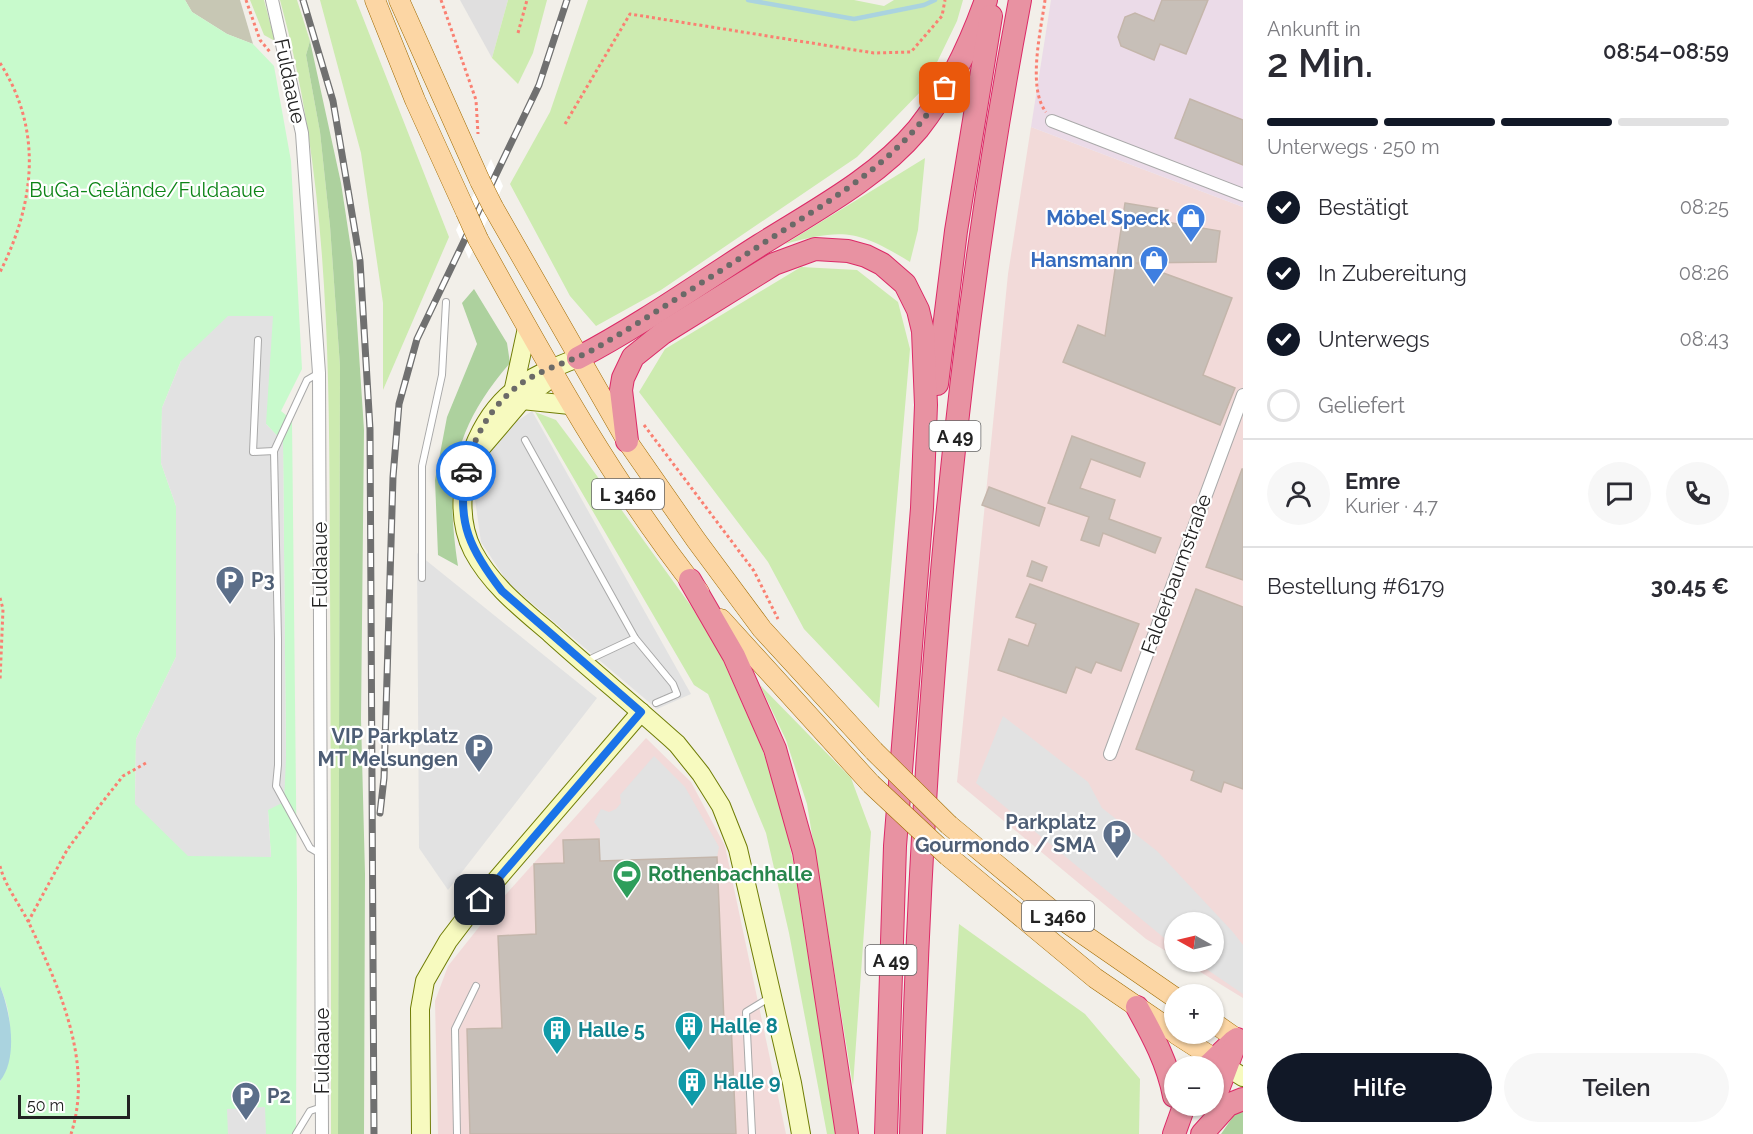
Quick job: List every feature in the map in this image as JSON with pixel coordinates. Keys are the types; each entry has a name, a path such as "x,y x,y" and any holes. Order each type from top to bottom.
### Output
{"highway":[{"path":"578,358 815,210 893,155 917,129 963,57 986,0"},
{"name":"A 49","path":"886,1134 895,846 922,508 956,231 994,0"},
{"name":"A 49","path":"910,1134 919,875 942,567 959,394 980,235 1020,0"},
{"path":"627,441 620,396 622,378 633,357 646,344 774,264 815,249 848,251 866,256 894,273 905,284 918,310 925,352 922,508"},
{"path":"690,580 734,656 775,749 804,852 847,1134"},
{"path":"1137,1007 1164,1060"},
{"path":"1224,1065 1240,1040"},
{"path":"1200,1134 1228,1105 1243,1099"},
{"path":"1200,1134 1207,1116"}],"main road":[{"name":"L 3460","path":"375,0 415,100 478,238 570,405 641,513 690,580 734,635 871,784 948,856 1095,978 1164,1025"},
{"name":"L 3460","path":"399,0 480,181 578,358 627,441 762,629 874,751 949,825 1067,923 1164,990"},
{"path":"1224,1030 1240,1040"},
{"name":"L 3460","path":"1191,1044 1207,1056"}],"street":[{"name":"Fuldaaue","path":"272,0 302,133 319,373 322,1134"},
{"path":"1053,122 1243,195"},
{"path":"518,394 527,328"},
{"path":"578,358 518,394 468,464 462,493 465,528 472,550 502,591 583,663 649,708 701,774 721,806 738,849 801,1134"},
{"path":"518,394 570,405"},
{"name":"Falderbaumstraße","path":"1110,754 1243,395"},
{"path":"421,1134 420,1009 425,981 448,941 480,900 649,708"}],"lane":[{"path":"422,578 422,466 442,375 446,302"},
{"path":"258,340 253,452 273,451"},
{"path":"319,373 307,380 273,451 278,639 276,786 310,848 322,855"},
{"path":"525,440 635,638 673,684 677,694 649,708"},
{"path":"583,663 635,638"},
{"path":"457,1134 455,1029 476,986"},
{"path":"752,1134 746,1012 772,997"},
{"path":"296,1134 310,1111 322,1107"}],"path":[{"path":"246,0 260,40 273,56"},
{"path":"441,0 476,100 478,136"},
{"path":"518,33 527,0"},
{"path":"565,124 630,14 874,53 911,52 942,16 945,0"},
{"path":"1045,0 1037,63 1039,104 1053,122"},
{"path":"0,63 10,78 22,108 31,165 23,219 0,272"},
{"path":"639,417 754,572 781,626"},
{"path":"0,598 3,609 0,681"},
{"path":"28,921 67,850 97,809 123,776 146,763"},
{"path":"0,866 28,921 69,1017 77,1092 76,1118 71,1134"}],"shaded area":[{"path":"185,0 240,0 253,44 227,34 192,12"},
{"path":"460,0 508,0 492,58"},
{"path":"1051,0 1243,0 1243,207 1031,127"},
{"path":"1031,127 1243,207 1243,998 1224,986 1224,984 1200,972 1224,972 1224,912 1164,912 1164,950 1146,939 957,782 1008,274"},
{"name":"P3","path":"228,316 273,316 266,424 283,442 286,759 284,802 268,810 271,857 188,856 135,804 136,739 176,657 176,506 161,463 162,408 181,361"},
{"path":"532,411 691,694 657,709 508,583 481,542 474,492 483,465 506,429"},
{"name":"VIP Parkplatz MT Melsungen","path":"417,553 597,698 448,890 419,848"},
{"name":"Parkplatz Gourmondo / SMA","path":"1003,716 1088,782 1102,808 1157,851 1214,912 1164,912 1164,938 976,783"},
{"path":"646,738 691,782 725,846 786,1134 438,1134 435,1001 448,966 499,902"},
{"path":"654,756 685,787 719,847 717,857 600,861 600,830 594,822 601,809 609,812 616,809 621,803 620,795"},
{"name":"Parkplatz Gourmondo / SMA","path":"1224,922 1243,945 1243,994 1211,972 1224,972"},
{"name":"P2","path":"265,1107 266,1134 228,1134 227,1109"}],"green space":[{"name":"BuGa-Gelände/Fuldaaue","path":"0,0 185,0 192,12 227,34 253,44 274,66 291,161 302,369 281,411 292,420 297,886 296,1134 0,1134 0,1082 9,1045 10,1023 0,986","holes":["181,361 266,424 283,442 286,759 268,810 271,857 135,804 136,739 176,657 176,506 161,463 162,408"]},
{"path":"250,0 264,0 275,41 264,35"},
{"path":"280,0 297,0 310,41 306,55 320,132 330,226 340,366 338,1134 331,1134 330,506 324,288 310,143 297,71"},
{"path":"320,0 356,0 449,237 383,390 383,303 361,153"},
{"path":"508,0 547,0 533,53 518,84 492,58"},
{"path":"588,0 854,0 884,6 894,0 963,0 957,21 925,87 857,157 661,290 596,326 570,296 510,184 550,112"},
{"path":"310,41 341,183 353,262 364,430 361,719 365,874 364,1134 338,1134 340,366 330,226 320,132 306,55"},
{"path":"925,158 918,230 910,262 877,243 850,235 822,236 785,244"},
{"path":"801,267 857,270 898,302 910,349 879,708 804,629 768,562 639,392 665,349"},
{"path":"474,289 507,343 510,363 476,411 457,458 452,508 458,566 438,555 435,480 447,417 477,344 462,303"},
{"path":"535,412 556,420 691,606 719,651 761,746 780,799 794,866 836,1134 827,1134 789,933 766,833 708,694 694,685"},
{"path":"760,685 851,778 871,832 853,1086 807,804 786,740"},
{"path":"959,924 1085,1014 1140,1079 1139,1134 946,1134"},
{"path":"1239,1108 1243,1109 1243,1134 1221,1134"}],"water":[{"path":"0,986 7,1008 11,1047 6,1071 0,1081"}],"pier":[{"path":"491,159 503,186 469,259 456,230"}],"building":[{"path":"1162,0 1208,0 1186,54 1160,44 1154,60 1121,46 1118,37 1125,17 1135,13 1154,21"},
{"path":"1190,99 1243,120 1243,165 1175,138"},
{"path":"1125,203 1168,210 1166,222 1220,231 1216,262 1136,263 1232,298 1203,375 1235,388 1220,425 1063,362 1078,325 1105,336"},
{"path":"1072,436 1145,463 1140,477 1091,459 1080,488 1115,500 1109,519 1161,538 1155,553 1103,533 1099,546 1081,540 1089,517 1048,503"},
{"path":"1243,469 1243,580 1206,567"},
{"path":"989,487 1045,508 1039,526 982,505"},
{"path":"1032,561 1047,567 1042,581 1027,576"},
{"path":"1030,584 1139,624 1121,671 1096,662 1091,673 1076,667 1066,693 998,670 1009,639 1028,646 1036,624 1016,617"},
{"path":"1196,589 1243,607 1243,789 1224,782 1221,792 1191,780 1194,771 1136,749"},
{"path":"599,839 600,861 717,857 724,1022 731,1022 736,1134 470,1134 467,1029 502,1028 498,936 536,934 534,864 564,863 563,840"}],"waterway":[{"path":"748,0 854,19 924,5 935,0"}],"railway":[{"path":"303,0 333,101 360,261 370,429 374,1134"},
{"path":"380,813 384,778 393,477 399,404 417,339 539,85 567,0"}],"way so far":[{"path":"466,471 482,427 514,388 550,368 578,358 599,346 855,184 893,155 917,129 945,88"}],"place":[{"name":"Möbel Speck","path":"1191,244"},
{"name":"Hansmann","path":"1154,286"},
{"name":"P3","path":"230,606"},
{"name":"VIP Parkplatz MT Melsungen","path":"479,774"},
{"name":"Parkplatz Gourmondo / SMA","path":"1117,860"},
{"name":"Rothenbachhalle","path":"627,900"},
{"name":"Halle 8","path":"689,1052"},
{"name":"Halle 5","path":"557,1056"},
{"name":"Halle 9","path":"692,1108"},
{"name":"P2","path":"246,1122"}],"route":[{"path":"466,471 462,493 465,528 472,550 484,568 502,591 641,712 480,900"}]}
